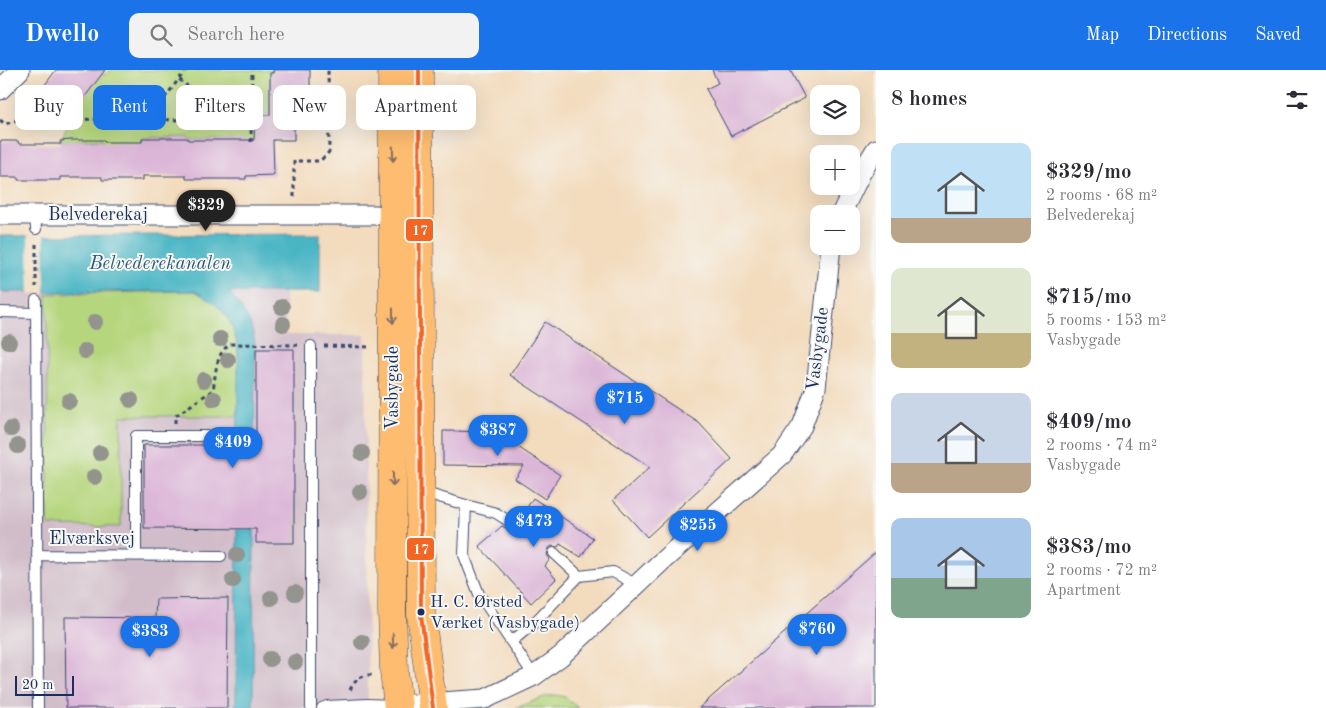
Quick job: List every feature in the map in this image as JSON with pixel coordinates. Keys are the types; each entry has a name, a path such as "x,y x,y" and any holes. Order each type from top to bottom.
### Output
{"main road":[{"name":"Vasbygade","path":"392,70 385,216 392,611 398,706"},
{"name":"Vasbygade","path":"419,70 422,615 433,705"}],"street":[{"path":"845,205 861,173 876,150"},
{"name":"Belvederekaj","path":"0,215 36,222 294,216 385,216"},
{"name":"Vasbygade","path":"398,706 433,705 485,699 534,676 561,656 782,455 802,426 816,388 830,255"}],"lane":[{"name":"Elværksvej","path":"36,300 37,556 221,556"},
{"path":"0,312 36,313"},
{"path":"311,346 311,708"},
{"path":"136,556 136,436 227,436"},
{"path":"421,492 496,513 521,529"},
{"path":"466,505 464,555 479,594 534,676"},
{"path":"554,552 579,576"},
{"path":"37,556 38,708"},
{"path":"511,642 533,624 579,576 613,572 637,585"},
{"path":"322,708 348,704 398,706"}],"path":[{"path":"166,96 186,70"},
{"path":"252,70 252,85"},
{"path":"294,216 294,161 320,161 329,152 328,70"},
{"path":"179,79 187,85"},
{"path":"0,120 5,124 21,119 93,120"},
{"path":"251,130 251,142"},
{"path":"36,222 36,300"},
{"path":"175,436 175,416 213,390 218,358 225,347 230,344 255,344"},
{"path":"348,704 348,694 353,684 366,674 395,674"}],"shaded area":[{"path":"0,291 285,291 286,335 365,335 368,708 0,708"}],"green space":[{"path":"110,70 273,70 273,107 270,107 270,115 263,115 263,85 176,85 176,130 255,130 255,142 188,140 188,137 142,138 142,144 104,143 103,139 60,141 65,130 83,130 83,99 93,85 93,130 166,130 166,85 93,85 102,73 105,75"},
{"path":"195,291 218,305 227,317 233,330 237,344 239,373 238,416 121,416 121,527 48,526 47,294"},
{"path":"555,695 565,697 578,708 516,708 544,697"}],"water":[{"name":"Belvederekanalen","path":"320,234 320,292 229,292 246,316 252,329 255,344 253,708 236,708 238,351 230,322 220,308 195,291 0,292 0,236"}],"pier":[{"path":"28,233 44,233 45,294 29,294"}],"building":[{"path":"56,70 105,70 83,99 83,85 45,85"},
{"path":"273,70 310,70 310,85 273,85 273,130 294,130 294,140 273,140 274,175 246,176 246,179 186,179 186,176 143,176 143,180 102,180 102,177 60,177 60,180 18,180 18,177 0,177 0,141 18,141 19,144 61,144 60,141 71,140 142,142 142,138 254,140 254,130 263,130 263,115 270,115 270,73 273,73"},
{"path":"712,70 790,70 805,98 731,136 706,89 718,83"},
{"path":"545,322 699,423 732,459 647,537 613,500 650,467 510,375"},
{"path":"256,349 294,349 294,543 256,543 256,529 144,528 144,445 256,445"},
{"path":"443,431 515,432 515,445 560,475 545,499 515,479 524,466 443,465"},
{"path":"533,498 593,538 581,557 560,544 558,547 552,546 549,548 547,555 550,559 545,566 556,579 531,603 479,546 502,526 518,535 525,535 528,530 527,526 519,520"},
{"path":"876,552 876,708 699,708"},
{"path":"228,598 227,708 66,708 65,617 155,618 156,599"}],"transit line":[{"name":"17","path":"419,70 421,615 433,708"}],"place":[{"name":"H. C. Ørsted Værket (Vasbygade)","path":"421,612"}]}
